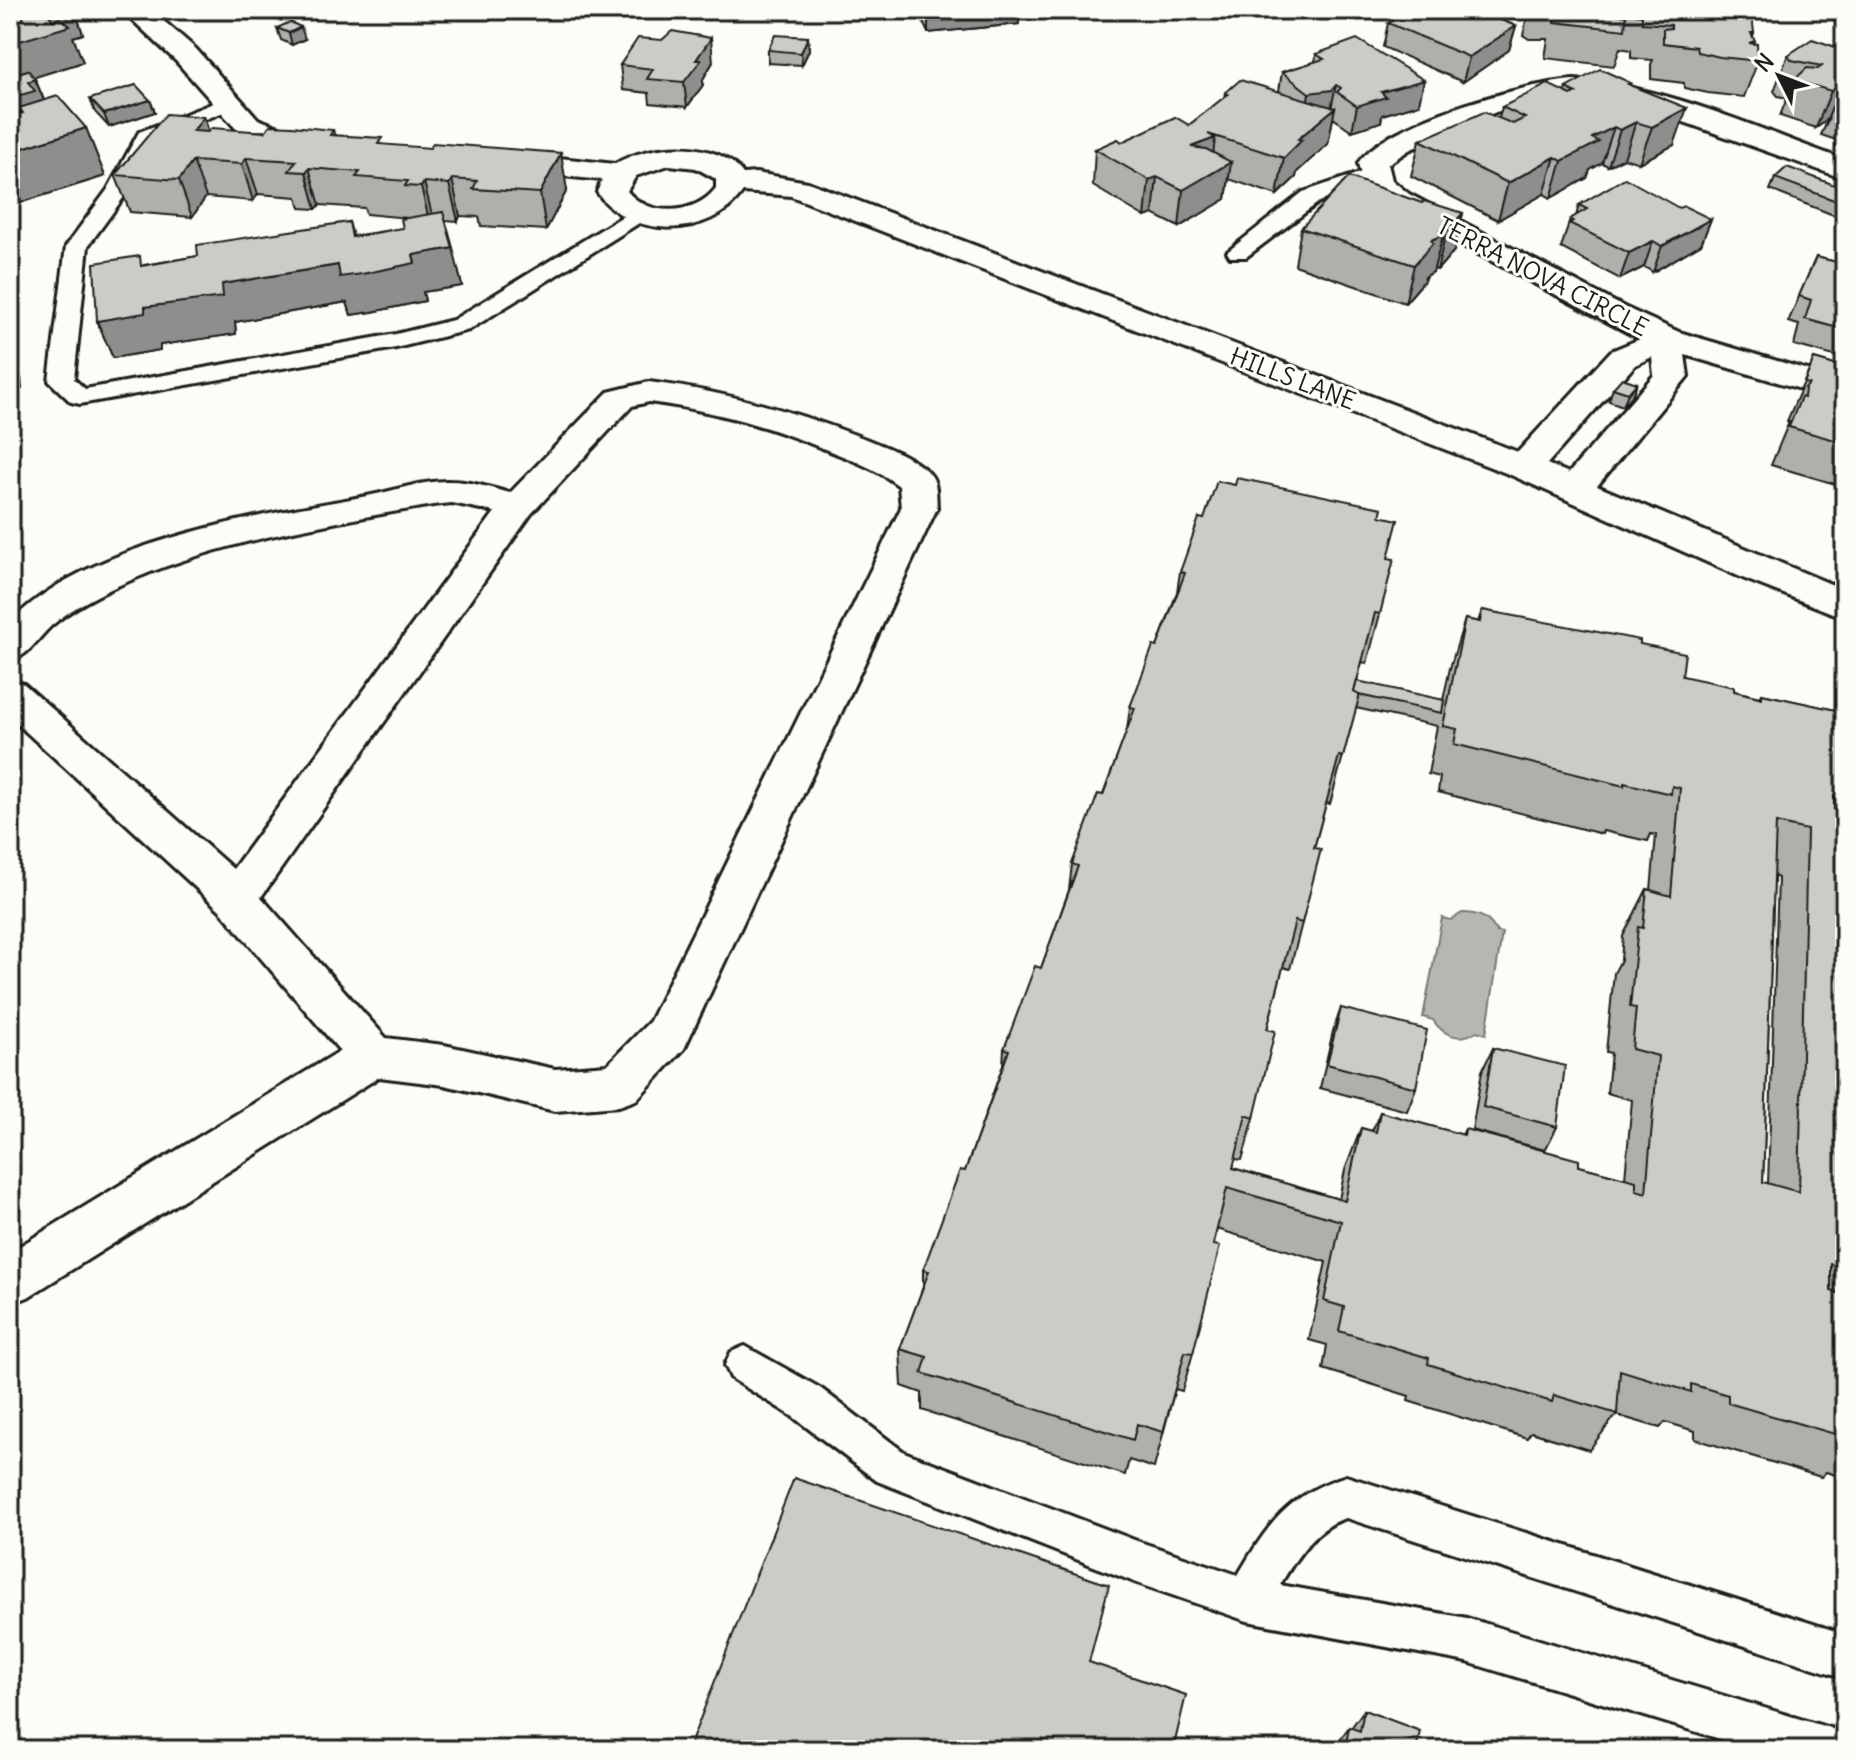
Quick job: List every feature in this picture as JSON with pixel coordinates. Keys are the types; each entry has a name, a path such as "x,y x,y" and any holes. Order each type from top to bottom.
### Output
{"street":[{"path":"135,10 186,55 248,125 299,144 345,148"},
{"path":"1374,174 1373,163 1382,153 1399,144 1521,94 1570,87 1615,90 1637,96 1845,170"},
{"path":"483,159 621,173 650,159 688,156 719,166 728,174 731,184 720,202 693,215 676,218 641,215 617,201 612,192 621,173"},
{"name":"TERRA NOVA CIRCLE","path":"1374,174 1385,192 1411,207 1613,314 1667,339 1845,392"},
{"name":"HILLS LANE","path":"731,184 756,182 797,188 1524,467 1845,605"},
{"name":"TERRA NOVA CIRCLE","path":"1524,467 1623,358 1667,339"},
{"name":"TERRA NOVA CIRCLE","path":"1576,488 1671,376 1667,339"},
{"path":"10,1280 373,1056 444,1065 555,1090 619,1085 667,1035 919,508 917,482 891,462 784,420 697,398 649,392 620,399 518,506 236,898"},
{"path":"10,647 23,627 63,598 140,563 244,529 451,492 518,506"},
{"path":"10,694 236,898 373,1056"}],"lane":[{"path":"229,103 146,136 118,190 77,246 61,381 80,397 396,341 461,325 641,215"},
{"path":"1238,252 1311,197 1374,174"},
{"path":"745,1365 806,1402 891,1467 1137,1562 1247,1600 1467,1640 1830,1750"},
{"path":"1247,1600 1284,1539 1331,1500 1346,1497 1845,1656"}],"shaded area":[{"path":"1462,913 1482,917 1502,933 1486,1034 1477,1031 1459,1037 1423,1017 1442,918 1451,920"}],"building":[{"path":"14,10 54,10 56,12 48,14 53,20 61,18 70,26 10,44 10,22 23,18"},
{"path":"1414,10 1490,10 1476,15 1491,16 1516,26 1469,57 1388,23"},
{"path":"1556,10 1618,10 1617,14 1626,16 1625,30 1555,22"},
{"path":"1618,10 1717,10 1752,15 1754,33 1751,33 1755,41 1749,43 1757,44 1758,61 1720,57 1697,52 1696,47 1663,43 1663,29 1671,28 1671,25 1642,23 1642,15"},
{"path":"290,22 301,27 289,33 277,28"},
{"path":"672,31 711,38 696,60 701,60 684,82 647,79 653,69 620,65 638,38 662,40"},
{"path":"775,35 808,37 801,53 768,50"},
{"path":"1357,39 1424,80 1381,92 1386,97 1357,106 1337,92 1341,88 1336,85 1332,90 1309,93 1282,72 1324,59 1316,54"},
{"path":"1812,39 1845,50 1845,85 1831,91 1794,80 1807,68 1818,69 1822,66 1792,60 1788,55"},
{"path":"10,64 18,73 28,70 35,79 28,82 35,91 10,98"},
{"path":"1600,69 1632,86 1687,108 1652,127 1636,122 1620,130 1614,127 1592,138 1599,142 1562,161 1555,157 1508,183 1420,140 1484,112 1513,124 1525,118 1502,107 1548,84 1571,95 1576,93 1566,88"},
{"path":"1240,80 1335,108 1298,139 1302,140 1284,158 1208,134 1215,138 1191,147 1206,149 1231,162 1183,190 1157,177 1149,180 1095,149 1118,139 1122,142 1175,117 1189,125 1228,94 1225,93"},
{"path":"136,85 150,100 104,114 90,99"},
{"path":"1845,89 1845,102 1837,99"},
{"path":"58,96 86,128 10,152 10,117 23,113 19,108"},
{"path":"166,114 204,117 193,131 208,132 212,128 265,132 270,125 292,126 333,130 330,135 382,138 378,144 430,148 433,143 561,153 540,193 473,189 477,181 452,179 449,184 424,182 421,187 405,186 408,181 356,177 360,172 309,168 306,172 289,171 296,161 246,158 242,164 193,161 179,180 115,175"},
{"path":"1787,167 1845,189 1845,200 1842,203 1775,178"},
{"path":"1349,177 1422,203 1424,201 1463,213 1446,232 1440,231 1443,235 1431,240 1433,243 1414,265 1301,228"},
{"path":"1625,178 1679,208 1684,206 1711,219 1662,246 1653,241 1629,253 1569,223 1573,221 1570,219 1587,209 1579,205"},
{"path":"443,212 453,248 413,255 415,263 340,277 338,265 222,284 223,297 145,307 145,313 97,321 94,263 140,256 141,266 198,256 197,245 349,222 352,237 403,228 401,219"},
{"path":"1816,257 1845,264 1845,330 1805,319 1811,300 1799,296"},
{"path":"1814,359 1845,368 1845,443 1789,427 1801,397 1804,398 1809,384 1804,383"},
{"path":"1622,378 1637,383 1628,393 1613,388"},
{"path":"1237,478 1382,508 1380,516 1398,520 1388,558 1394,559 1380,614 1375,613 1354,692 1360,694 1314,848 1321,849 1302,923 1295,921 1267,1029 1275,1031 1254,1118 1246,1115 1233,1168 1345,1201 1361,1128 1376,1132 1380,1112 1464,1135 1465,1129 1579,1160 1579,1166 1636,1181 1636,1190 1646,1193 1658,1056 1632,1049 1636,1008 1630,1007 1638,927 1643,928 1647,889 1671,896 1680,788 1672,786 1671,794 1624,783 1624,786 1454,744 1457,729 1443,726 1465,619 1480,622 1482,610 1640,640 1640,644 1685,653 1682,676 1734,687 1734,691 1762,698 1762,694 1845,712 1845,799 1834,796 1834,810 1845,813 1845,1268 1831,1264 1831,1291 1845,1295 1845,1437 1728,1403 1728,1395 1691,1384 1691,1392 1620,1370 1617,1414 1554,1395 1552,1402 1428,1364 1429,1358 1339,1331 1344,1307 1324,1301 1341,1221 1227,1188 1213,1245 1220,1246 1193,1353 1185,1352 1163,1432 1137,1424 1133,1440 922,1373 927,1357 900,1349 929,1271 923,1270 960,1170 965,1171 1009,1050 1004,1049 1035,966 1041,968 1078,866 1072,864 1098,794 1103,795 1135,708 1130,707 1185,573 1180,572 1199,518 1204,519 1217,481 1235,485","holes":["1776,823 1807,830 1799,1192 1763,1182"]},
{"path":"1357,681 1444,700 1442,713 1359,695 1354,692"},
{"path":"1341,1008 1427,1030 1416,1088 1327,1064"},
{"path":"1493,1048 1565,1066 1557,1127 1483,1107"},
{"path":"794,1478 1109,1585 1089,1662 1186,1695 1173,1750 688,1750"},
{"path":"1364,1710 1420,1731 1416,1750 1345,1750 1349,1727 1360,1731"}]}
